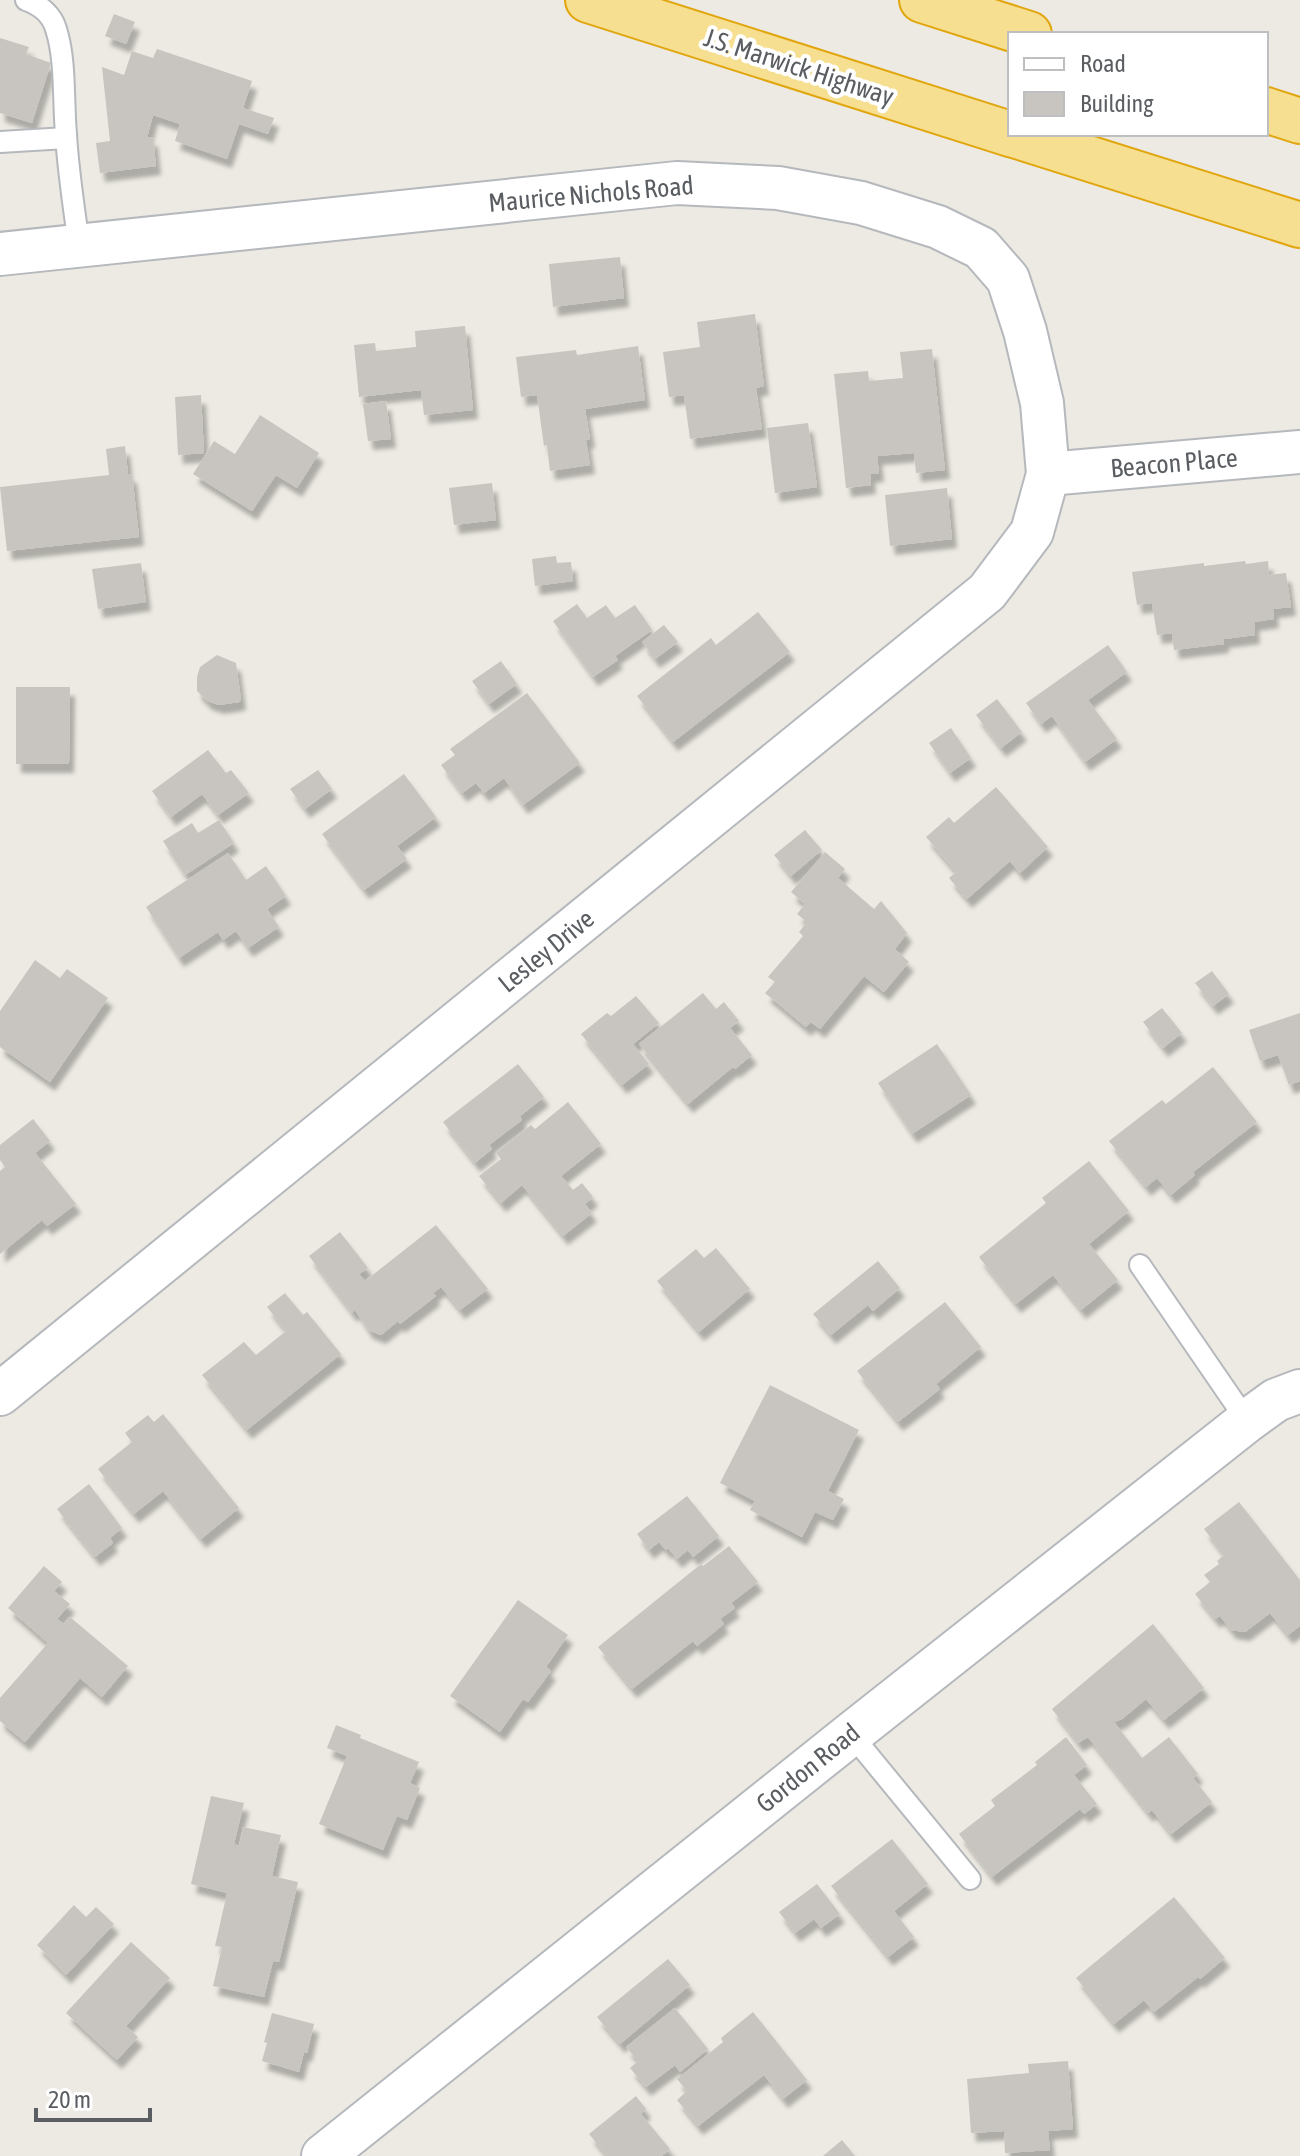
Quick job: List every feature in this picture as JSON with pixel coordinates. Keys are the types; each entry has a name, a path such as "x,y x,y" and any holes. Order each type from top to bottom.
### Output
{"highway":[{"name":"J.S. Marwick Highway","path":"588,0 1008,133"},
{"path":"922,0 1023,32"},
{"path":"1268,111 1300,121"},
{"name":"J.S. Marwick Highway","path":"1016,136 1300,225"}],"street":[{"name":"Maurice Nichols Road","path":"0,254 677,183 778,188 861,203 938,227 981,248 1008,279 1025,331 1042,403 1048,474"},
{"name":"Beacon Place","path":"1048,474 1300,452"},
{"name":"Lesley Drive","path":"0,1394 987,592 1032,532 1048,474"},
{"name":"Gordon Road","path":"323,2156 1247,1421 1276,1400 1300,1391"}],"lane":[{"path":"26,0 48,14 56,27 61,50 66,138 79,245"},
{"path":"0,142 66,138"},
{"path":"1140,1265 1247,1421"},
{"path":"851,1734 970,1879"}],"building":[{"path":"114,14 135,22 126,44 105,36"},
{"path":"0,38 29,47 26,54 51,63 32,123 0,113"},
{"path":"157,49 252,81 243,108 274,118 268,134 239,124 227,159 175,141 180,124 153,115 147,138 153,137 156,166 100,173 96,143 110,141 102,67 124,75 132,51 153,58"},
{"path":"620,257 624,298 553,307 549,264"},
{"path":"755,314 764,386 756,388 762,429 690,439 684,395 669,397 663,352 700,347 697,322"},
{"path":"465,326 473,410 424,415 421,390 359,397 354,345 375,343 376,351 416,347 415,331"},
{"path":"638,346 645,400 585,409 590,465 550,471 537,395 521,397 516,357 576,350 577,355"},
{"path":"932,349 945,470 916,473 914,453 877,456 879,473 870,474 871,485 846,488 834,374 868,371 869,381 903,378 900,352"},
{"path":"201,395 204,453 178,455 175,397"},
{"path":"386,401 391,439 368,441 363,404"},
{"path":"260,415 319,453 297,488 276,475 252,511 193,474 214,441 235,454"},
{"path":"808,423 817,487 775,493 767,428"},
{"path":"125,446 128,474 132,474 139,537 7,551 0,487 109,475 106,449"},
{"path":"492,483 496,520 454,525 449,488"},
{"path":"947,488 952,539 890,546 885,495"},
{"path":"556,556 557,563 571,562 573,581 535,586 532,559"},
{"path":"1245,561 1246,564 1268,561 1269,575 1286,573 1291,607 1273,609 1274,619 1254,622 1255,635 1224,639 1224,644 1174,650 1172,633 1157,635 1152,603 1137,605 1132,572"},
{"path":"141,563 146,602 98,609 92,569"},
{"path":"577,604 587,618 606,605 615,618 635,605 652,630 615,656 618,660 593,677 553,621"},
{"path":"758,612 790,652 673,742 637,696 711,638 716,645"},
{"path":"664,625 678,642 655,659 642,642"},
{"path":"1108,645 1127,672 1088,700 1117,739 1085,762 1052,716 1041,724 1026,703"},
{"path":"217,655 236,663 239,702 219,705 207,701 197,691 200,667"},
{"path":"501,661 517,684 489,704 472,681"},
{"path":"16,687 70,687 69,764 16,764"},
{"path":"527,693 580,763 523,805 504,778 484,793 476,783 462,793 441,765 455,755 450,749"},
{"path":"997,699 1022,732 1001,748 976,715"},
{"path":"951,728 971,758 950,773 929,743"},
{"path":"208,750 226,773 231,770 249,793 218,815 202,794 171,817 152,791"},
{"path":"318,770 332,789 305,809 290,789"},
{"path":"404,774 436,817 397,846 407,859 364,890 322,834"},
{"path":"996,787 1048,847 1020,873 1010,861 967,899 949,878 956,872 926,837 949,817 954,823"},
{"path":"219,820 234,843 185,875 163,841 192,823 198,833"},
{"path":"805,830 822,850 791,876 774,855"},
{"path":"825,852 845,869 838,878 874,909 881,901 907,933 895,949 909,962 884,992 864,976 820,1029 811,1022 806,1027 765,993 775,982 768,977 803,936 799,932 807,922 797,914 805,904 791,892"},
{"path":"228,853 246,880 266,866 286,896 267,909 279,927 248,948 236,931 223,940 218,932 179,958 146,907"},
{"path":"35,960 60,978 67,969 108,998 50,1082 0,1047 0,1011"},
{"path":"1212,971 1229,994 1213,1006 1195,983"},
{"path":"703,993 716,1009 724,1002 739,1021 730,1028 752,1055 688,1104 639,1044"},
{"path":"636,996 659,1023 633,1044 649,1064 622,1085 581,1034 607,1013 611,1016"},
{"path":"1162,1008 1182,1033 1163,1048 1143,1022"},
{"path":"1300,1013 1300,1081 1289,1085 1278,1055 1260,1061 1249,1030"},
{"path":"937,1044 971,1095 912,1134 878,1083"},
{"path":"518,1064 544,1097 520,1116 522,1120 489,1145 492,1149 475,1163 443,1122"},
{"path":"1213,1067 1257,1122 1193,1172 1195,1175 1171,1195 1157,1178 1146,1187 1109,1141 1162,1100 1166,1104"},
{"path":"568,1102 601,1144 561,1176 573,1190 582,1183 593,1197 585,1204 592,1213 563,1236 522,1185 501,1203 479,1176 501,1159 496,1153 531,1125 535,1129"},
{"path":"33,1119 50,1141 35,1153 76,1204 47,1226 42,1220 0,1254 0,1171 5,1167 0,1160 0,1145"},
{"path":"1089,1161 1129,1211 1089,1244 1118,1280 1081,1310 1053,1275 1016,1304 979,1257 1046,1203 1042,1198"},
{"path":"436,1225 488,1289 460,1310 441,1287 433,1293 436,1296 381,1335 368,1330 355,1310 352,1313 309,1256 340,1232 368,1268 359,1274 365,1281"},
{"path":"716,1248 750,1289 699,1332 657,1281 696,1249 704,1258"},
{"path":"878,1261 900,1288 873,1311 868,1305 831,1335 813,1314"},
{"path":"285,1293 303,1315 307,1312 341,1354 247,1430 202,1375 244,1342 256,1355 286,1331 267,1307"},
{"path":"945,1302 981,1347 936,1384 940,1389 898,1422 857,1371"},
{"path":"770,1385 859,1430 828,1491 844,1499 833,1520 815,1512 802,1537 750,1510 755,1501 720,1483"},
{"path":"163,1414 239,1508 201,1539 163,1491 134,1514 98,1469 132,1442 125,1433 148,1415 154,1422"},
{"path":"89,1484 122,1528 110,1538 113,1543 95,1557 57,1509"},
{"path":"687,1496 719,1536 693,1557 688,1550 677,1559 659,1542 649,1550 637,1534"},
{"path":"1239,1502 1300,1580 1300,1626 1288,1635 1270,1613 1245,1632 1231,1630 1220,1616 1215,1619 1195,1594 1210,1582 1204,1575 1219,1564 1217,1561 1224,1555 1204,1529"},
{"path":"729,1546 758,1582 731,1603 735,1608 720,1619 724,1624 697,1646 693,1641 632,1689 598,1647 701,1564 703,1566"},
{"path":"44,1566 62,1582 54,1591 70,1604 57,1619 64,1624 70,1617 128,1666 102,1697 80,1678 25,1742 0,1721 0,1698 48,1643 8,1608"},
{"path":"518,1600 568,1635 546,1667 551,1671 528,1702 523,1699 500,1732 450,1696"},
{"path":"1153,1624 1204,1688 1164,1720 1146,1699 1114,1722 1142,1758 1169,1737 1198,1774 1193,1778 1212,1802 1171,1834 1152,1810 1148,1813 1088,1737 1078,1743 1052,1709"},
{"path":"336,1725 419,1762 410,1783 420,1788 407,1820 397,1816 383,1850 319,1824 347,1756 327,1748"},
{"path":"1066,1737 1087,1765 1074,1775 1097,1804 1084,1814 1080,1809 992,1877 959,1834 995,1806 991,1800 1037,1765 1035,1762"},
{"path":"211,1796 244,1803 234,1844 239,1846 243,1827 281,1835 272,1876 298,1882 279,1962 273,1961 264,1997 213,1986 222,1947 215,1946 227,1893 191,1884"},
{"path":"892,1839 928,1884 894,1911 914,1937 888,1957 831,1886"},
{"path":"817,1884 840,1914 821,1928 814,1919 795,1933 779,1912"},
{"path":"1174,1897 1225,1958 1154,2012 1144,2000 1114,2024 1076,1978"},
{"path":"74,1905 86,1917 96,1907 114,1924 66,1975 37,1945"},
{"path":"131,1942 170,1978 126,2026 138,2037 117,2060 66,2013"},
{"path":"668,1959 690,1985 620,2044 597,2017"},
{"path":"675,2008 708,2049 680,2072 675,2065 646,2087 630,2068 638,2061 626,2047"},
{"path":"753,2012 807,2080 783,2099 764,2075 698,2126 677,2100 687,2091 677,2079 723,2042 721,2038"},
{"path":"272,2013 314,2024 299,2072 262,2061"},
{"path":"1068,2061 1073,2129 1048,2131 1050,2150 1005,2153 1004,2131 971,2133 967,2079 1029,2073 1028,2064"},
{"path":"636,2096 646,2109 641,2114 670,2149 662,2156 607,2156 589,2134"},
{"path":"842,2140 855,2156 823,2156"}]}
